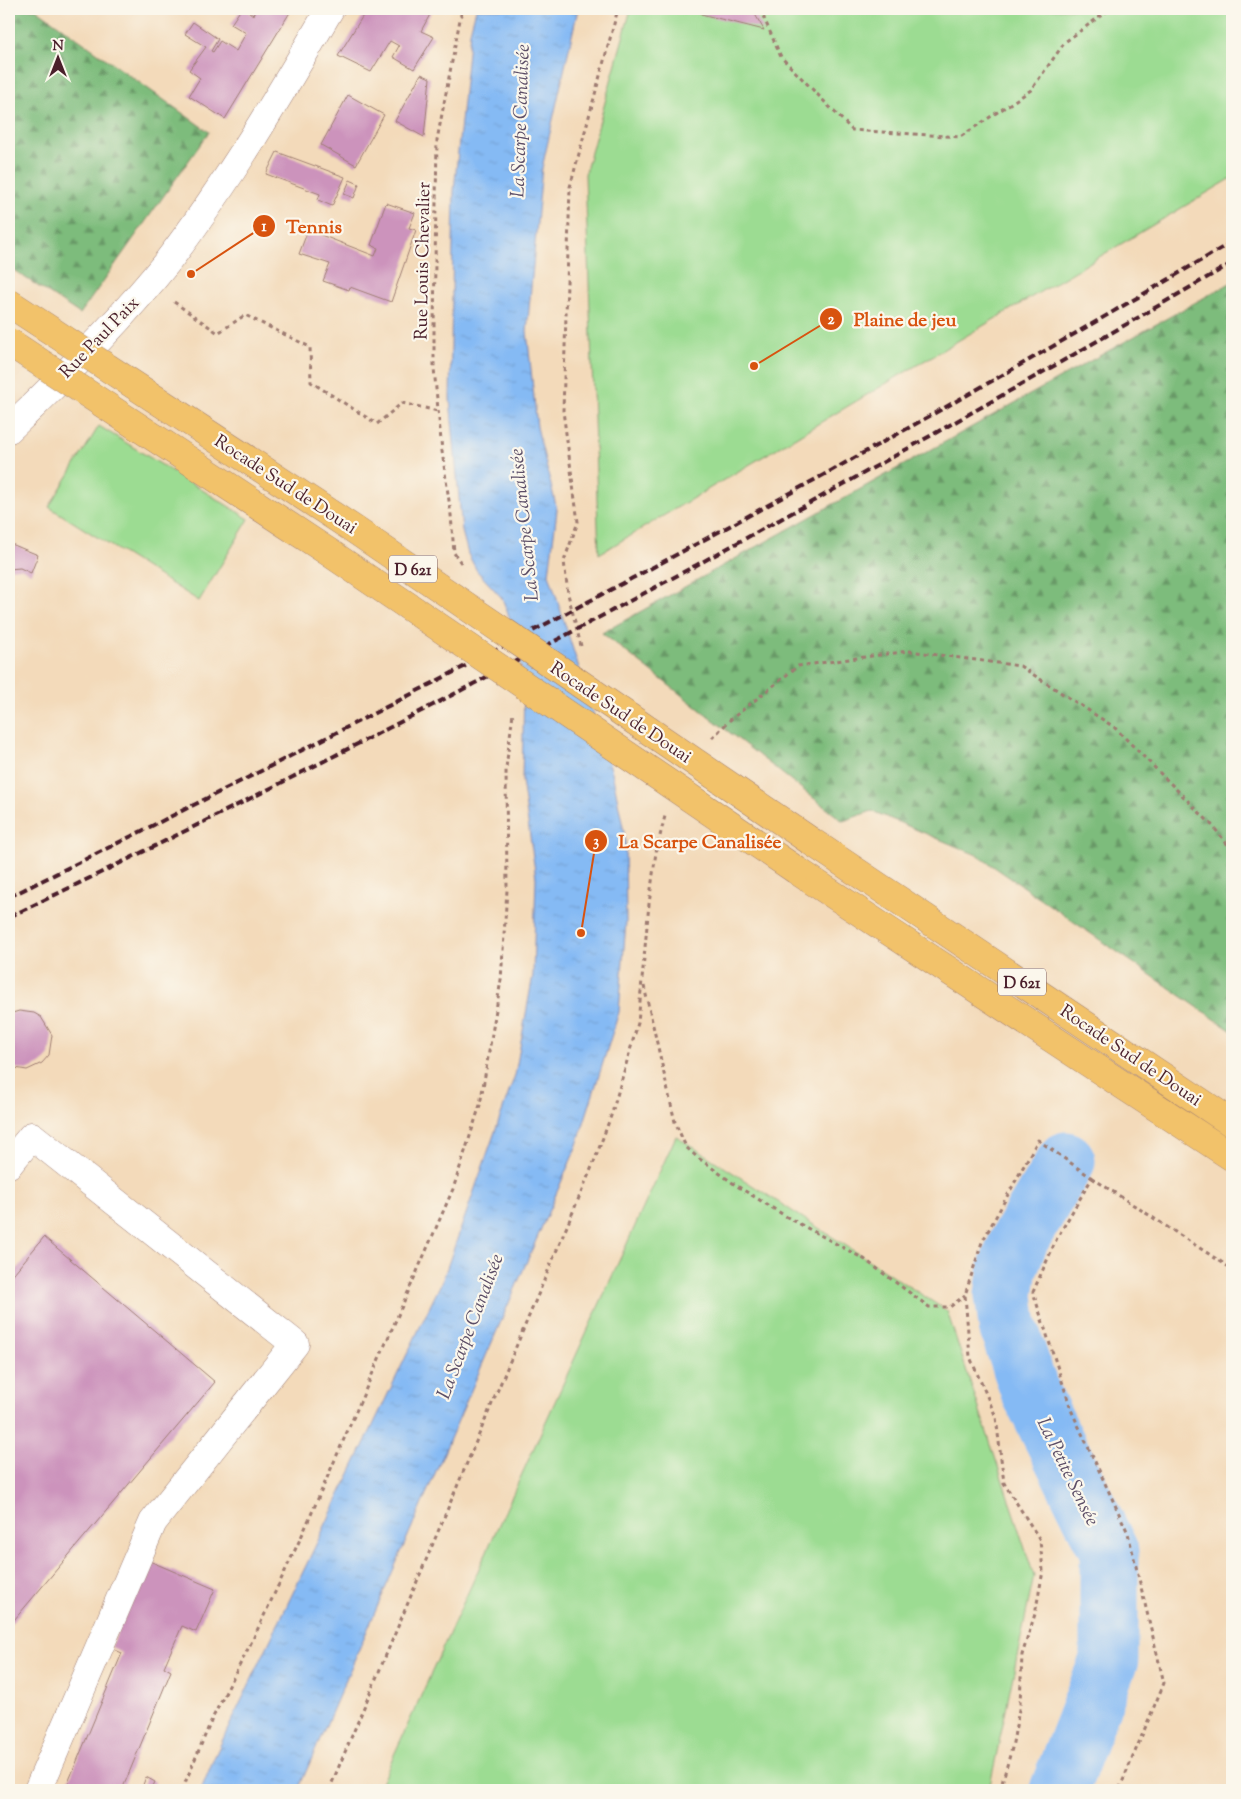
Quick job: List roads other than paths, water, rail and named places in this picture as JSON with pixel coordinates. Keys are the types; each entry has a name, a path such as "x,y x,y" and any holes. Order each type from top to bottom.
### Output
{"highway":[{"name":"Rocade Sud de Douai","path":"9,302 352,528 812,842 1232,1122"},
{"name":"Rocade Sud de Douai","path":"9,342 338,559 796,870 1232,1157"}],"street":[{"name":"Rue Paul Paix","path":"9,429 149,284 184,240 240,156 330,9"},
{"path":"9,1164 32,1136 295,1344 153,1522 38,1790"}],"water":[{"path":"476,9 578,9 542,168 527,331 537,427 557,510 549,574 612,772 625,837 626,922 619,1012 576,1148 298,1790 201,1790 214,1758 443,1279 515,1075 533,975 536,878 522,781 524,690 521,668 514,629 502,598 477,571 468,554 462,531 450,399 454,191 470,32"}],"waterway":[{"name":"La Petite Sensée","path":"1059,1790 1109,1660 1109,1551 1029,1389 1008,1326 1004,1295 1008,1268 1020,1238 1066,1161"}],"railway":[{"path":"9,897 319,741 627,581 931,415 1232,242"},
{"path":"9,917 165,841 474,684 780,520 1232,263"}],"place":[{"name":"Tennis","path":"191,274"},
{"name":"Plaine de jeu","path":"754,366"},
{"name":"La Scarpe Canalisée","path":"581,933"}]}
